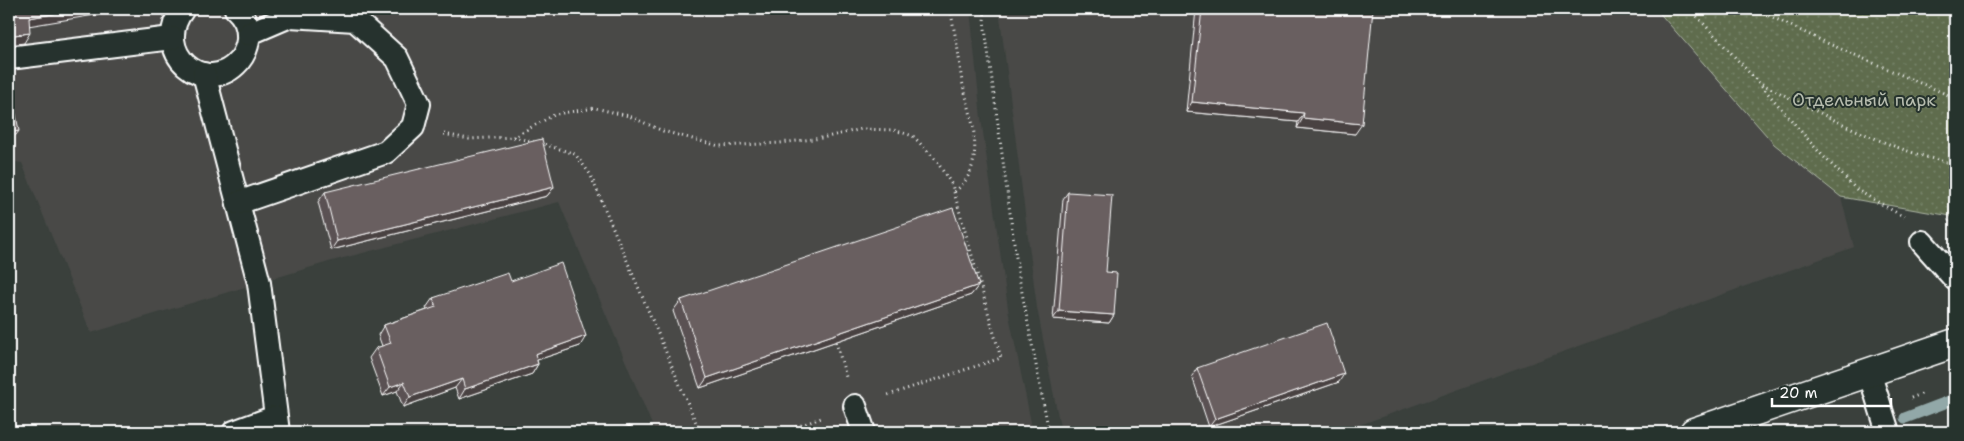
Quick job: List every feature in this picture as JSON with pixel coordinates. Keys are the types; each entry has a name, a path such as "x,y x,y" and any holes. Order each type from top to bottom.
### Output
{"main road":[{"path":"1694,432 1955,343"}],"lane":[{"path":"184,9 175,22 172,38 175,51 182,62 192,70 204,74 226,71 236,65 246,51 248,34 246,23 236,9"},
{"path":"238,203 386,152 412,127 420,104 397,58 355,20 290,16 248,34"},
{"path":"9,58 172,38"},
{"path":"204,74 259,283 276,425 234,432"},
{"path":"1922,242 1955,279"},
{"path":"1869,372 1882,408 1888,432"},
{"path":"855,406 864,432"}],"path":[{"path":"951,9 963,84 972,115 975,158 972,169 964,184 954,192"},
{"path":"985,9 984,21 1018,272 1048,432"},
{"path":"1690,9 1759,83 1819,152 1856,190 1904,217 1922,242"},
{"path":"1755,9 1827,43 1955,98"},
{"path":"1759,83 1855,129 1929,159 1955,164"},
{"path":"513,138 556,114 595,108 629,116 663,131 719,146 806,140 862,129 894,130 913,136 930,154 952,185 1001,358 782,432"},
{"path":"412,127 469,139 513,138 552,146 575,154 590,174 700,432"},
{"path":"1882,408 1928,392"}],"shaded area":[{"path":"9,9 970,9 981,118 1009,315 1033,432 655,432 559,202 332,261 91,333 22,163 9,161"},
{"path":"999,9 1656,9 1774,144 1841,197 1854,247 1340,432 1061,432 1037,308"}],"green space":[{"name":"Отдельный парк","path":"1656,9 1955,9 1955,220 1951,216 1841,197 1774,144"}],"building":[{"path":"9,9 82,9 29,18 30,33 9,37"},
{"path":"1202,9 1373,9 1362,124 1303,118 1304,113 1192,102"},
{"path":"9,89 11,89 19,131 9,133"},
{"path":"542,139 554,187 337,241 325,192"},
{"path":"1068,192 1112,195 1106,272 1117,273 1114,315 1059,311"},
{"path":"953,208 979,285 707,378 681,300"},
{"path":"561,263 586,336 535,354 538,364 465,389 462,379 410,397 404,382 390,387 376,348 391,343 384,325 436,307 433,298 508,273 511,281"},
{"path":"1327,323 1344,374 1215,419 1197,368"},
{"path":"630,426 632,432 611,432"}],"waterway":[{"path":"1905,418 1955,399"},
{"path":"1866,432 1873,430"}]}
